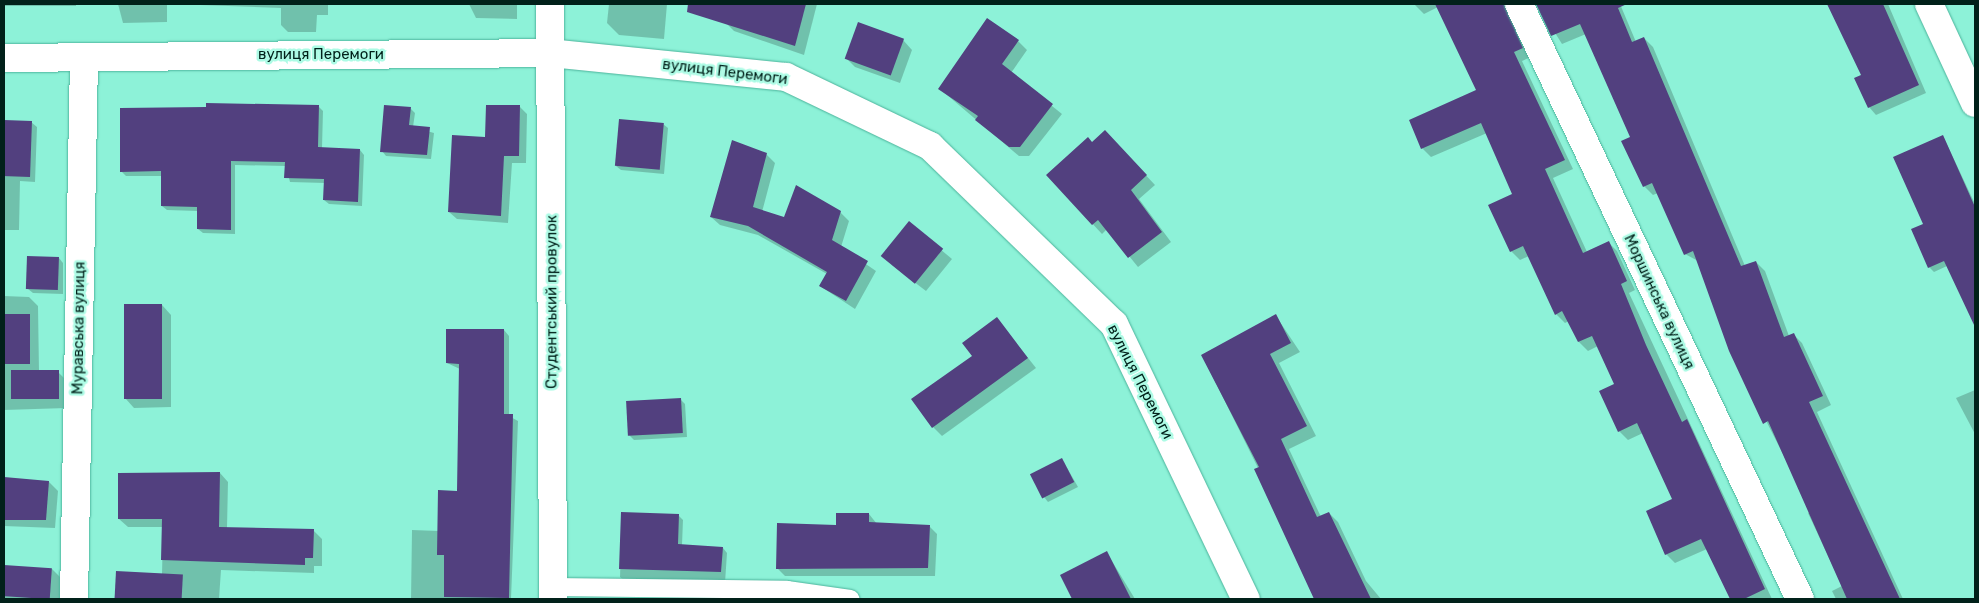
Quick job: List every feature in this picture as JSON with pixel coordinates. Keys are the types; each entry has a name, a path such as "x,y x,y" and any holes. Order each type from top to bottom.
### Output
{"street":[{"name":"Студентський провулок","path":"550,4 553,593"},
{"name":"Моршинська вулиця","path":"1519,4 1800,599"},
{"path":"1930,4 1975,103"},
{"name":"вулиця Перемоги","path":"4,58 550,53 786,77 930,146 1114,324 1246,599"},
{"name":"Муравська вулиця","path":"74,599 84,56"}],"lane":[{"path":"553,593 787,590 850,599"}],"building":[{"path":"688,4 806,4 795,46 687,12"},
{"path":"1435,4 1504,4 1523,48 1514,52 1565,160 1545,169 1583,253 1609,241 1627,281 1621,284 1646,345 1682,422 1687,419 1765,589 1744,599 1730,599 1701,539 1665,555 1646,511 1672,499 1637,423 1618,432 1599,391 1614,384 1592,336 1578,342 1562,311 1555,315 1523,246 1510,252 1488,205 1512,194 1481,123 1421,149 1409,120 1476,90"},
{"path":"1536,4 1627,4 1618,8 1632,42 1644,37 1741,266 1756,261 1784,337 1794,333 1823,396 1809,402 1900,599 1847,599 1768,421 1763,424 1729,351 1693,251 1684,255 1652,183 1643,187 1621,141 1630,137 1580,24 1551,36"},
{"path":"1827,4 1883,4 1919,85 1868,108 1854,78 1861,75"},
{"path":"987,18 1019,40 1002,64 1053,104 1020,147 1009,147 975,120 978,116 938,89"},
{"path":"858,22 904,39 891,75 845,59"},
{"path":"206,103 319,105 318,147 360,149 358,202 323,200 324,179 284,178 285,162 231,161 231,230 197,229 197,207 161,206 161,171 120,172 120,108 206,107"},
{"path":"384,105 411,107 409,125 430,127 427,155 380,152"},
{"path":"486,105 520,105 519,156 504,156 501,216 448,212 452,135 485,137"},
{"path":"619,119 664,123 660,170 615,166"},
{"path":"4,120 32,121 30,177 4,176"},
{"path":"1105,130 1147,175 1131,190 1162,232 1128,258 1098,220 1092,225 1046,175 1088,137 1092,142"},
{"path":"1943,135 1975,207 1975,327 1944,261 1928,268 1911,229 1923,224 1893,157"},
{"path":"732,140 767,153 753,207 784,217 796,185 841,211 832,240 868,261 846,301 819,286 827,272 748,226 710,217"},
{"path":"909,221 943,249 915,284 881,256"},
{"path":"27,256 59,257 58,290 26,289"},
{"path":"124,304 162,304 162,399 124,399"},
{"path":"4,314 30,314 30,364 4,364"},
{"path":"1276,314 1291,343 1270,354 1307,426 1281,439 1317,517 1329,512 1371,599 1314,599 1254,469 1259,467 1201,355"},
{"path":"997,317 1028,358 932,428 911,399 972,356 962,343"},
{"path":"446,329 504,329 504,414 513,414 509,598 444,597 444,555 437,555 438,490 457,491 459,364 446,363"},
{"path":"11,370 59,370 59,399 11,399"},
{"path":"681,398 683,433 628,436 626,401"},
{"path":"1062,458 1074,482 1042,498 1030,474"},
{"path":"220,472 219,527 314,529 313,558 305,558 305,565 161,560 162,519 118,519 118,473"},
{"path":"4,477 49,481 46,520 4,520"},
{"path":"621,512 679,514 678,544 723,547 721,572 619,569"},
{"path":"836,513 869,513 869,522 930,525 928,568 776,569 777,523 836,525"},
{"path":"1107,551 1131,599 1072,599 1060,575"},
{"path":"4,565 52,568 50,599 4,596"},
{"path":"116,571 183,575 182,599 115,599"}]}
